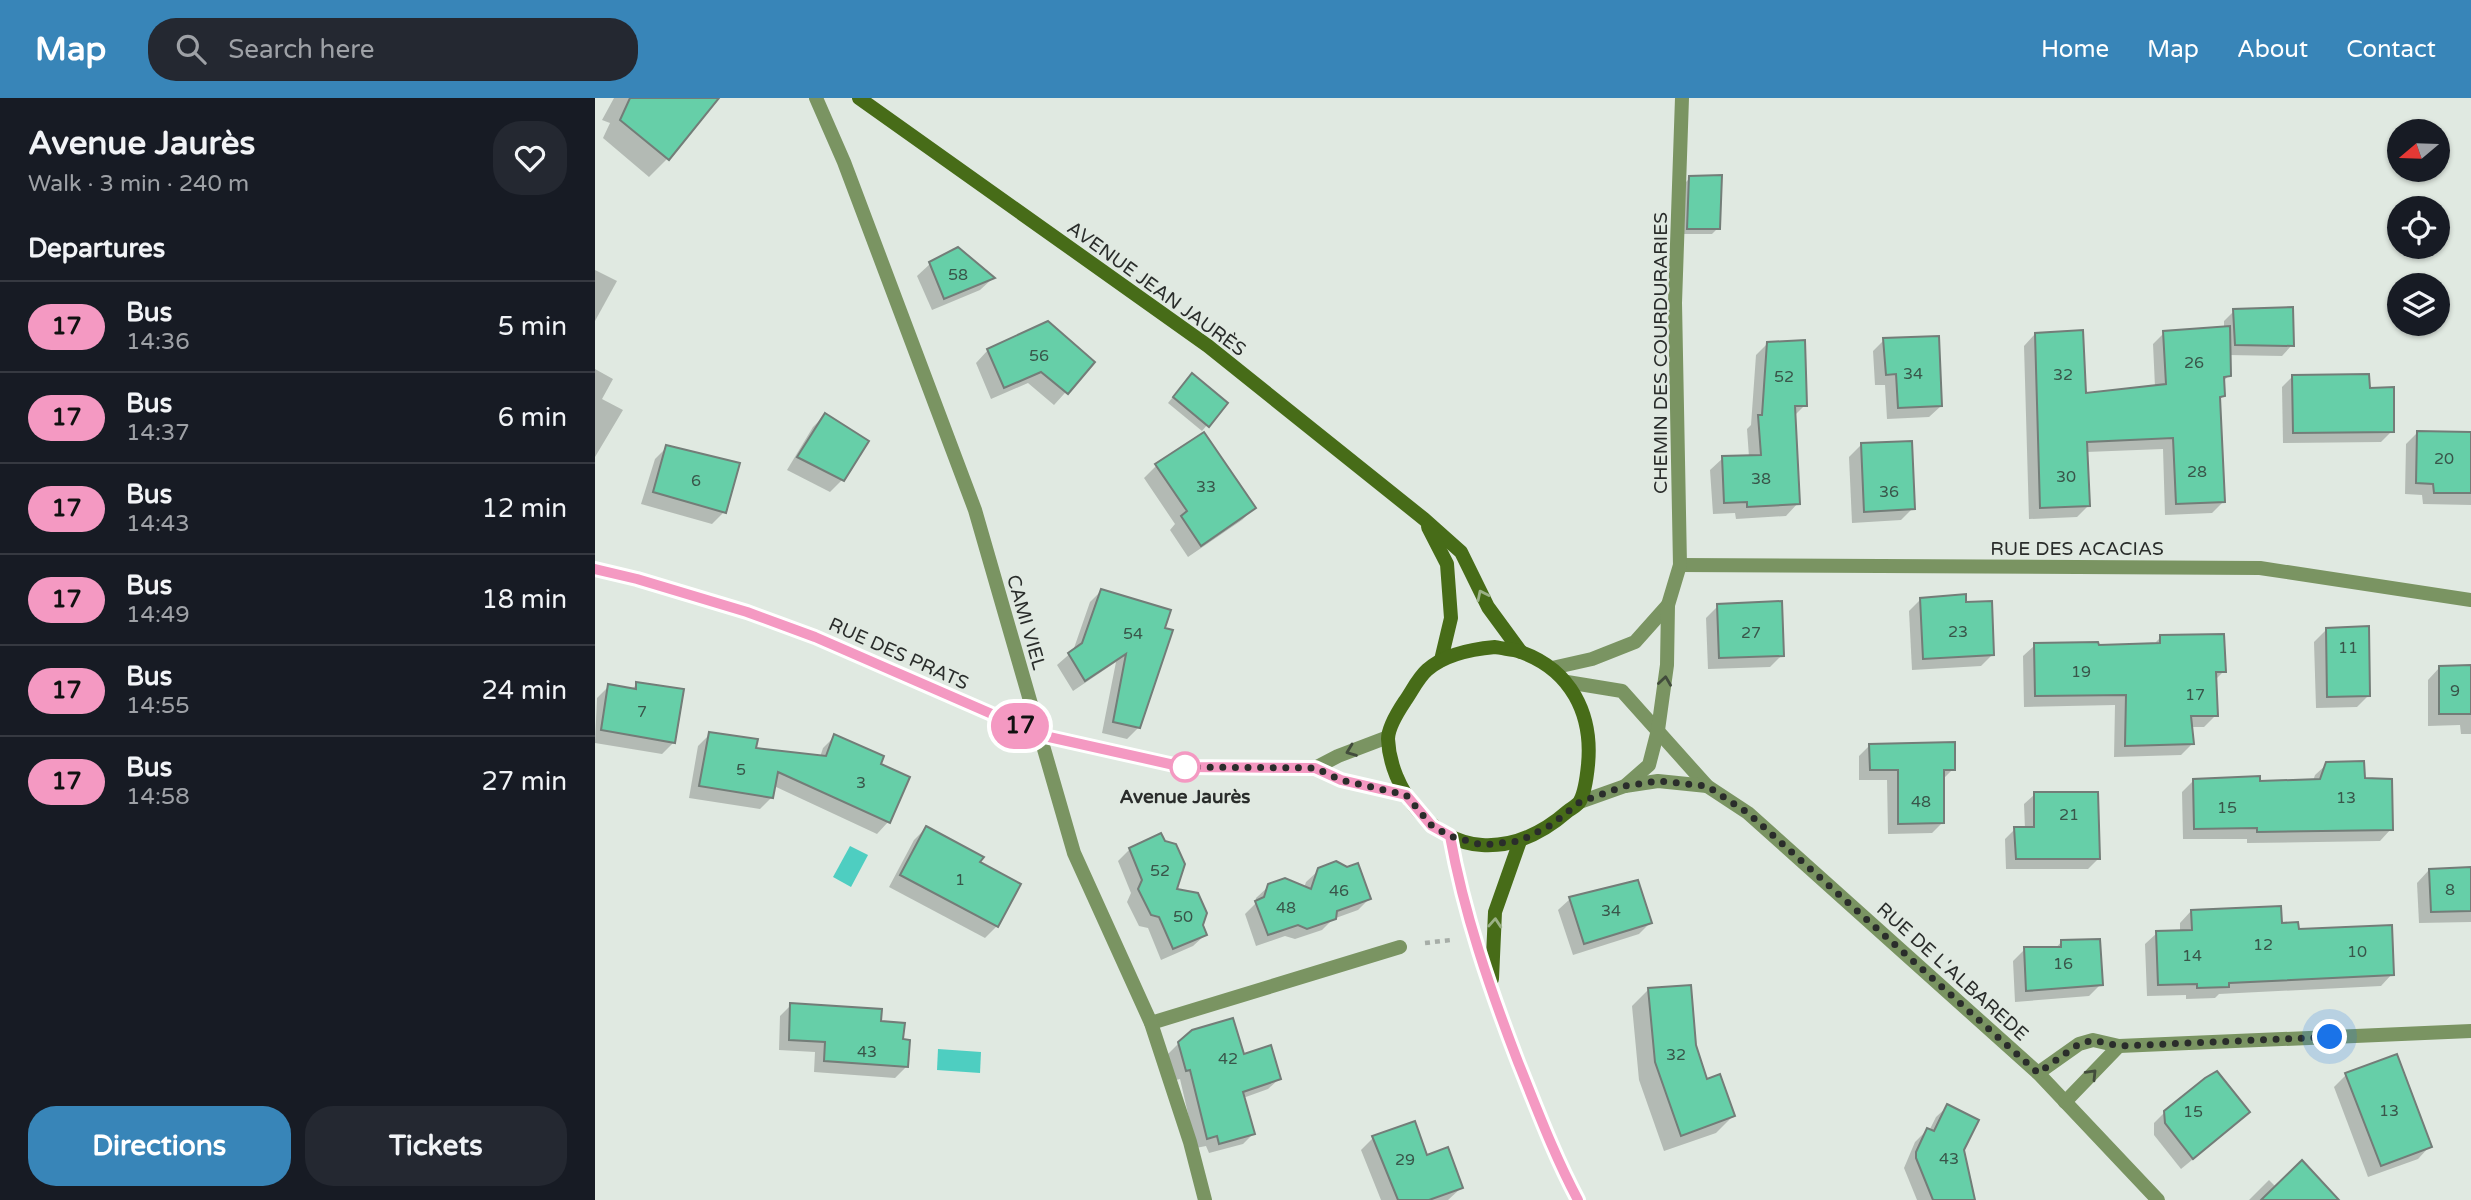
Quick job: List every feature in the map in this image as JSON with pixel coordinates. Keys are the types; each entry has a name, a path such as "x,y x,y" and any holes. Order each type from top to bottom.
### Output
{"street":[{"name":"CAMI VIEL","path":"816,98 844,162 975,510 1074,853 1151,1023 1190,1142 1205,1200"},
{"name":"AVENUE JEAN JAURÈS","path":"859,98 1208,346 1424,519 1461,552 1488,607 1521,652"},
{"name":"CHEMIN DES COURDURARIES","path":"1625,786 1649,765 1658,730 1667,665 1668,605 1680,565 1675,303 1682,98"},
{"name":"AVENUE JEAN JAURÈS","path":"1424,519 1447,564 1451,618 1441,660"},
{"name":"RUE DES ACACIAS","path":"1680,565 2260,568 2471,600"},
{"name":"RUE DES PRATS","path":"595,569 747,612 815,637 1040,735 1183,767 1315,768 1341,780 1406,795"},
{"name":"CHEMIN DES COURDURARIES","path":"1552,667 1592,659 1635,642 1668,605"},
{"path":"1495,647 1521,652 1552,667 1567,682 1586,716 1590,744 1580,802 1551,825 1520,841 1482,845 1450,836 1432,826 1406,795 1394,767 1388,737 1398,711 1426,671 1441,660 1473,649 1495,647"},
{"name":"RUE DE L'ALBAREDE","path":"1567,682 1622,691 1707,786 1748,813 2038,1073 2158,1200"},
{"name":"RUE DES PRATS","path":"1315,768 1388,737"},
{"name":"RUE DE L'ALBAREDE","path":"1580,802 1625,786 1658,781 1707,786"},
{"path":"1450,836 1458,882 1491,991 1555,1156 1578,1200"},
{"path":"1491,991 1495,912 1520,841"},
{"path":"1151,1023 1400,947"},
{"path":"2038,1073 2079,1044 2093,1040 2119,1046 2471,1031"},
{"path":"2065,1102 2119,1046"}],"path":[{"path":"1400,947 1475,936"}],"water":[{"path":"850,846 868,855 851,887 833,877"},
{"path":"938,1049 981,1052 980,1073 937,1070"}],"building":[{"path":"630,98 719,98 669,160 620,120"},
{"path":"1722,175 1720,229 1687,229 1689,176"},
{"path":"958,247 995,278 944,299 929,262"},
{"path":"2293,307 2294,346 2235,345 2233,309"},
{"path":"1048,321 1095,362 1068,394 1041,372 1004,388 987,349"},
{"path":"2230,326 2231,376 2224,377 2225,396 2220,397 2225,502 2176,504 2173,438 2087,442 2090,506 2040,508 2035,333 2083,330 2086,393 2166,384 2163,331"},
{"path":"1939,336 1942,406 1898,408 1896,374 1886,375 1883,338"},
{"path":"1805,340 1807,406 1795,406 1800,504 1747,507 1747,502 1724,503 1722,456 1761,455 1758,415 1762,415 1767,342"},
{"path":"1192,373 1228,403 1209,427 1173,397"},
{"path":"2369,374 2370,388 2394,387 2394,432 2293,433 2292,375"},
{"path":"825,413 869,441 844,481 797,457"},
{"path":"2417,431 2471,432 2471,493 2434,493 2433,484 2416,483"},
{"path":"1204,432 1256,508 1201,546 1181,516 1187,511 1155,464"},
{"path":"1912,441 1915,509 1864,512 1861,443"},
{"path":"666,445 740,463 726,513 653,492"},
{"path":"1101,589 1171,610 1165,628 1173,630 1140,728 1113,722 1126,654 1085,681 1068,653 1082,643"},
{"path":"1966,594 1966,602 1992,601 1994,655 1923,659 1920,598"},
{"path":"1782,601 1784,656 1719,658 1717,604"},
{"path":"2369,626 2370,696 2327,697 2326,628"},
{"path":"2224,634 2226,672 2216,672 2218,716 2191,716 2194,744 2125,746 2126,695 2035,696 2034,643 2160,643 2160,635"},
{"path":"2471,665 2471,714 2439,714 2439,666"},
{"path":"636,682 684,689 675,743 601,730 608,684 636,689"},
{"path":"709,732 758,739 756,748 826,756 834,734 884,756 881,764 910,777 890,823 778,772 773,798 699,786"},
{"path":"1955,742 1955,770 1944,770 1944,823 1898,824 1898,770 1870,770 1869,744"},
{"path":"2364,761 2365,778 2392,779 2393,830 2257,832 2257,828 2194,829 2193,779 2260,776 2260,781 2320,779 2326,762"},
{"path":"2034,792 2098,792 2100,859 2016,859 2014,827 2034,827"},
{"path":"926,826 984,857 980,862 1021,884 998,927 900,875"},
{"path":"1161,833 1165,841 1176,844 1185,864 1177,889 1198,893 1207,913 1203,925 1207,935 1173,949 1159,917 1151,915 1138,889 1142,880 1129,848"},
{"path":"1336,861 1347,867 1358,863 1371,899 1337,911 1336,919 1307,929 1298,925 1268,935 1255,901 1264,897 1268,884 1285,878 1311,889 1318,868"},
{"path":"2471,867 2471,911 2431,912 2429,869"},
{"path":"1638,880 1652,923 1584,944 1569,897"},
{"path":"2281,906 2282,923 2298,922 2299,929 2392,925 2394,975 2229,983 2229,987 2158,985 2156,931 2192,930 2191,910"},
{"path":"2100,939 2103,985 2026,991 2024,947 2061,947 2061,940"},
{"path":"1691,985 1696,1045 1707,1079 1720,1074 1735,1116 1681,1136 1655,1062 1648,988"},
{"path":"790,1003 882,1009 881,1021 905,1023 903,1039 910,1040 908,1067 824,1061 825,1042 789,1040"},
{"path":"1233,1018 1244,1054 1271,1045 1281,1079 1243,1092 1255,1134 1219,1144 1217,1136 1207,1139 1190,1070 1186,1071 1178,1042 1192,1030"},
{"path":"2397,1054 2432,1147 2381,1166 2345,1073"},
{"path":"2217,1071 2250,1112 2193,1159 2165,1123 2164,1111"},
{"path":"1947,1104 1979,1120 1964,1150 1975,1200 1933,1200 1916,1158 1927,1128 1934,1131"},
{"path":"1415,1121 1427,1155 1448,1147 1463,1188 1429,1200 1398,1200 1372,1136"},
{"path":"2302,1160 2339,1200 2261,1200"}],"bus line":[{"name":"17","path":"595,569 747,612 815,637 1040,735 1183,767 1315,768 1341,780 1406,795 1432,826 1450,836 1458,882 1491,991 1555,1156 1578,1200"}],"place":[{"name":"Avenue Jaurès","path":"1185,767"}],"route":[{"path":"1185,767 1315,768 1341,780 1406,795 1432,826 1450,836 1482,845 1520,841 1551,825 1580,802 1625,786 1658,781 1707,786 1748,813 2038,1073 2079,1044 2093,1040 2119,1046 2330,1037"}]}
